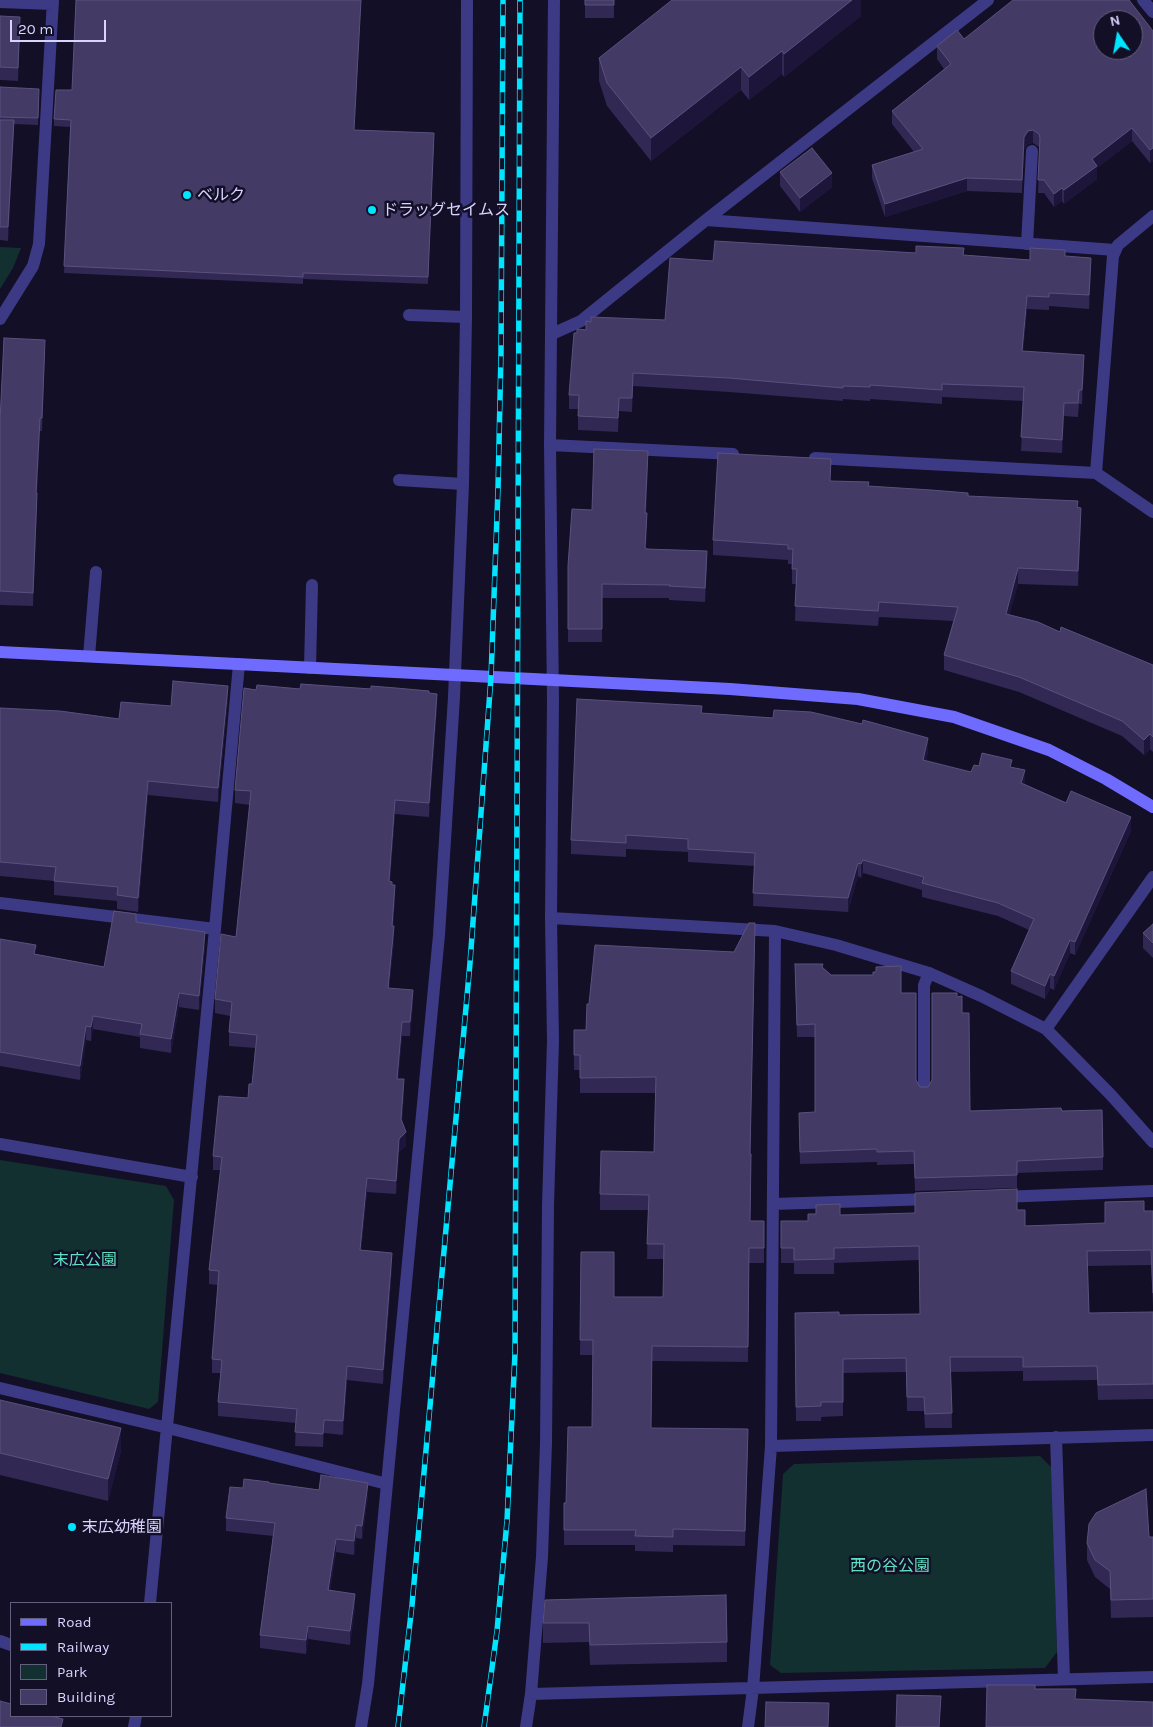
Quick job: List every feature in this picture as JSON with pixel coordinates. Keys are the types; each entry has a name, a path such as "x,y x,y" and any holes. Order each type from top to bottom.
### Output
{"street":[{"path":"361,1727 368,1684 439,935 455,675 463,484 466,317 467,0"},
{"path":"526,1727 531,1694 542,1556 546,1443 548,1205 553,1041 550,445 554,0"},
{"path":"552,334 581,321 706,220 988,0"},
{"path":"1143,0 1153,12"},
{"path":"0,2 53,2 39,244 33,266 0,319"},
{"path":"1027,244 1032,151"},
{"path":"706,220 1114,250"},
{"path":"1096,473 1114,250 1118,244 1151,221"},
{"path":"409,315 466,317"},
{"path":"550,445 749,455"},
{"path":"799,458 1096,473 1153,512"},
{"path":"399,480 463,484"},
{"path":"89,656 96,572"},
{"path":"310,668 312,585"},
{"path":"0,652 730,689 858,699 954,717 1049,750 1153,806"},
{"path":"150,1602 192,1177 239,664"},
{"path":"1046,1029 1153,877"},
{"path":"0,904 215,930"},
{"path":"551,918 775,931 836,945 929,972 1046,1029 1153,1142"},
{"path":"748,1727 753,1689 771,1446 775,931"},
{"path":"924,1093 924,985 929,972"},
{"path":"0,1144 192,1177"},
{"path":"990,1197 1153,1191"},
{"path":"773,1204 941,1199"},
{"path":"0,1388 168,1428 387,1484"},
{"path":"771,1446 1153,1435"},
{"path":"1056,1437 1064,1679"},
{"path":"531,1694 1153,1677"}],"green space":[{"path":"0,247 21,248 13,268 0,289"},
{"name":"末広公園","path":"0,1160 166,1186 174,1200 158,1402 149,1409 0,1373"},
{"name":"西の谷公園","path":"1040,1456 1052,1468 1057,1652 1045,1668 781,1673 770,1665 783,1474 794,1464"}],"building":[{"name":"ベルク","path":"76,0 361,0 354,130 434,133 428,277 303,273 303,277 64,266 71,120 54,119 56,90 72,90"},
{"path":"585,0 614,0 614,5 585,5"},
{"path":"672,0 852,0 784,54 782,51 749,77 741,67 651,138 607,83 599,58"},
{"path":"1013,0 1129,0 1137,10 1093,10 1093,60 1143,60 1143,18 1153,31 1153,148 1150,150 1132,128 1092,159 1097,166 1064,190 1062,188 1054,194 1044,180 1038,180 1040,138 1039,134 1033,130 1028,131 1024,137 1022,180 967,178 885,204 872,165 923,149 892,111 951,64 937,46 957,30 964,39"},
{"path":"0,16 20,17 18,68 0,67"},
{"path":"0,87 39,89 38,118 0,117"},
{"path":"0,120 14,120 8,227 0,227"},
{"path":"812,148 832,173 800,198 780,172"},
{"path":"715,241 916,253 916,246 964,248 963,255 1030,260 1030,248 1065,250 1065,256 1091,258 1089,295 1049,293 1049,297 1027,296 1022,351 1084,355 1082,390 1079,390 1078,403 1064,403 1062,440 1021,437 1024,387 942,384 942,390 870,385 870,387 843,386 843,388 729,378 633,373 632,398 619,398 618,418 578,416 579,395 569,395 574,333 577,333 577,329 586,330 586,321 591,322 591,317 665,320 670,258 713,261"},
{"path":"4,338 45,340 42,418 40,418 36,493 33,593 0,591 0,421"},
{"path":"594,449 648,451 645,547 646,549 707,551 705,588 670,585 602,584 602,629 568,629 568,566 572,509 592,510"},
{"path":"718,453 831,459 830,481 869,482 868,486 968,493 968,496 1078,501 1077,507 1081,508 1078,571 1018,568 1006,614 1038,622 1060,632 1061,627 1153,665 1153,737 1150,734 1144,740 1122,721 1019,677 944,655 958,607 879,602 878,611 795,606 797,569 792,569 793,549 788,549 788,545 713,540"},
{"path":"173,681 228,686 218,788 148,781 138,898 117,895 118,887 54,881 56,867 0,862 0,708 60,711 119,719 121,702 171,706"},
{"path":"301,684 371,689 371,686 429,691 429,693 437,694 429,803 395,800 389,881 392,882 392,885 395,885 392,926 394,926 388,988 413,990 410,1022 402,1022 397,1079 404,1079 401,1119 406,1132 399,1139 396,1181 367,1178 360,1250 392,1253 383,1370 347,1366 343,1421 324,1420 323,1434 295,1432 297,1409 218,1402 222,1360 212,1359 219,1271 209,1270 222,1157 213,1156 219,1096 248,1098 249,1084 252,1084 257,1035 229,1032 232,1002 215,999 221,934 236,937 251,791 235,790 244,688 256,690 257,685 300,689"},
{"path":"577,699 702,706 701,713 773,718 774,710 811,712 862,724 863,720 928,738 923,760 971,772 974,765 979,766 982,753 1012,760 1010,767 1025,770 1021,783 1066,803 1071,791 1131,817 1075,942 1070,940 1054,976 1050,974 1045,986 1011,971 1034,919 998,903 922,883 924,877 863,860 861,864 858,863 848,898 753,893 755,853 688,849 688,839 626,835 626,843 571,840"},
{"path":"114,911 136,914 136,922 205,932 199,996 179,993 171,1039 140,1034 142,1024 93,1016 91,1027 86,1026 80,1066 0,1052 0,939 36,945 34,954 104,967"},
{"path":"749,923 755,923 750,1221 764,1221 764,1248 749,1248 748,1347 652,1346 651,1428 748,1429 745,1531 673,1529 673,1537 635,1536 636,1530 564,1530 568,1427 592,1427 593,1340 580,1340 581,1252 614,1252 614,1297 663,1297 664,1244 647,1244 649,1195 600,1194 601,1151 654,1152 656,1077 580,1078 580,1055 574,1055 574,1030 586,1030 587,1004 589,1004 595,945 734,952"},
{"path":"1153,924 1153,943 1143,933"},
{"path":"795,964 823,964 822,967 831,975 873,975 873,972 876,972 876,967 901,966 901,993 916,993 916,1080 920,1087 928,1087 932,1080 932,993 957,993 957,997 962,996 962,1013 969,1013 970,1111 1061,1108 1062,1111 1102,1110 1103,1157 1017,1161 1017,1175 915,1178 914,1151 877,1152 877,1149 800,1152 799,1113 815,1112 815,1024 797,1025"},
{"path":"1017,1189 1017,1210 1025,1210 1025,1226 1105,1223 1105,1202 1144,1201 1144,1211 1153,1211 1153,1293 1151,1250 1087,1251 1089,1313 1153,1312 1153,1384 1098,1385 1097,1366 1023,1367 1023,1357 950,1357 952,1413 925,1414 924,1397 907,1397 906,1358 843,1359 843,1402 821,1402 821,1406 796,1407 795,1313 839,1312 839,1315 920,1314 919,1246 834,1248 834,1259 794,1260 794,1248 781,1248 781,1221 808,1221 808,1214 816,1214 816,1205 840,1204 840,1215 915,1213 915,1193"},
{"path":"0,1400 121,1428 108,1479 0,1453"},
{"path":"321,1475 368,1483 362,1526 356,1525 354,1541 336,1539 328,1590 355,1594 350,1631 308,1626 306,1640 260,1635 275,1523 226,1518 230,1487 243,1488 244,1479 319,1490"},
{"path":"1146,1489 1149,1537 1153,1537 1153,1599 1111,1600 1110,1571 1095,1560 1087,1543 1089,1524 1096,1513"},
{"path":"726,1595 727,1642 590,1645 589,1623 543,1623 545,1600"},
{"path":"987,1685 1035,1685 1035,1689 1076,1689 1075,1699 1153,1702 1153,1727 986,1727"},
{"path":"897,1695 941,1696 939,1727 896,1727"},
{"path":"0,1701 10,1704 10,1717 55,1717 63,1719 61,1727 0,1727"},
{"path":"766,1702 829,1703 828,1727 765,1727"}],"railway":[{"path":"398,1727 412,1605 470,963 491,677 501,353 503,0"},
{"path":"484,1727 497,1631 507,1521 515,1353 520,0"}],"place":[{"name":"ベルク","path":"187,195"},
{"name":"ドラッグセイムス","path":"372,210"},
{"name":"末広幼稚園","path":"72,1527"}]}
